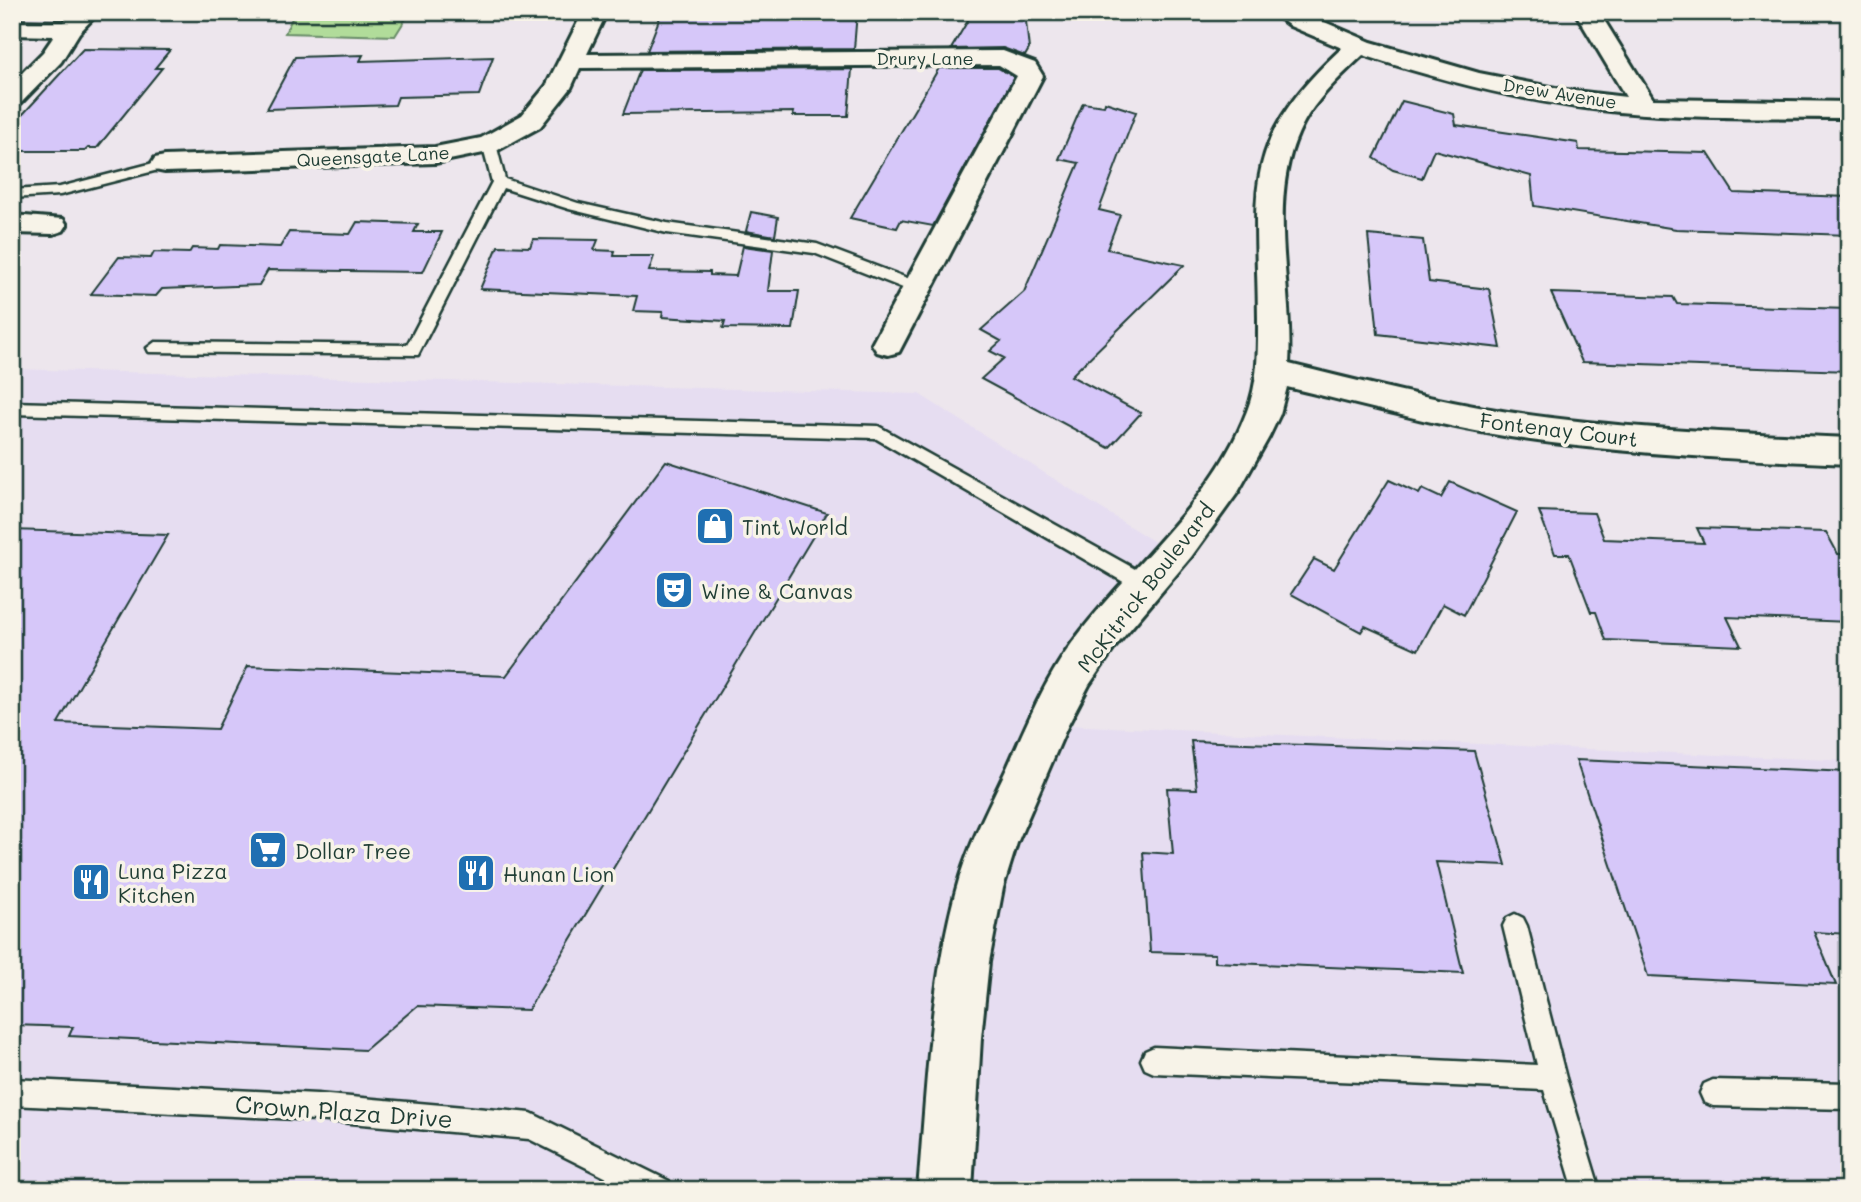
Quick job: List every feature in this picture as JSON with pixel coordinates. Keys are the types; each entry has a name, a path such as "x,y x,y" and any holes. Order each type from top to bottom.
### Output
{"street":[{"name":"Queensgate Lane","path":"165,164 435,155 489,144 531,121 558,88 595,12"},
{"name":"Drew Avenue","path":"1283,12 1357,47 1442,71 1589,101 1849,110"},
{"path":"1587,12 1644,105"},
{"path":"12,28 78,20"},
{"path":"12,99 52,57 78,20"},
{"name":"McKitrick Boulevard","path":"945,1190 966,961 981,887 998,838 1041,737 1068,685 1095,643 1198,523 1226,484 1263,414 1273,372 1270,213 1274,161 1292,118 1322,81 1357,47"},
{"name":"Drury Lane","path":"572,61 1003,58 1017,61 1026,68 1030,76 888,344"},
{"path":"12,224 53,225"},
{"name":"Fontenay Court","path":"1273,372 1432,411 1508,425 1686,444 1849,451"}],"lane":[{"path":"155,348 412,351 499,182 489,144"},
{"path":"12,194 60,191 165,164"},
{"path":"499,182 574,206 667,228 817,248 918,288"},
{"path":"12,408 878,432 1146,585"},
{"path":"1515,926 1553,1078 1587,1190"},
{"path":"1154,1060 1553,1078"},
{"name":"Crown Plaza Drive","path":"12,1092 317,1107 531,1126 660,1190"},
{"path":"1713,1093 1849,1096"}],"shaded area":[{"path":"12,369 919,394 1172,553 1044,724 1849,761 1849,1190 12,1190"}],"green space":[{"path":"295,12 410,12 395,36 285,33"}],"building":[{"path":"662,12 857,12 854,49 647,51"},
{"path":"973,12 1025,12 1029,49 1025,56 1003,48 951,49"},
{"path":"83,49 170,50 155,68 162,68 97,148 88,148 85,151 12,151 12,126"},
{"path":"363,55 360,61 493,57 479,95 398,97 395,105 267,109 295,57"},
{"path":"939,68 998,68 1014,77 933,226 901,220 897,228 850,218"},
{"path":"852,69 848,116 793,116 794,112 623,114 640,70"},
{"path":"1402,101 1454,114 1456,125 1578,143 1579,150 1708,153 1734,193 1849,197 1849,235 1676,229 1534,206 1531,176 1434,150 1422,178 1393,170 1374,158"},
{"path":"1105,102 1136,112 1099,210 1120,215 1107,249 1184,265 1071,376 1141,413 1109,448 981,379 1004,358 990,351 1001,341 981,330 1024,292 1079,163 1059,159 1083,103 1104,106"},
{"path":"751,212 778,217 775,236 746,231"},
{"path":"357,222 418,224 414,232 442,232 423,272 268,270 259,285 162,289 156,296 91,294 119,257 151,258 154,252 189,253 192,248 218,249 220,245 280,247 289,232 350,234"},
{"path":"1368,235 1423,240 1429,282 1489,289 1501,348 1378,334"},
{"path":"533,239 598,240 594,250 615,251 614,256 654,256 649,271 710,272 710,275 736,276 743,246 773,250 768,291 799,291 793,329 723,328 725,321 662,317 663,312 633,311 637,296 480,289 498,246 530,247"},
{"path":"1551,293 1673,297 1677,304 1849,309 1849,371 1582,362"},
{"path":"666,461 827,513 528,1010 417,1006 365,1050 69,1036 73,1027 12,1025 12,530 168,535 58,723 217,729 248,666 506,676"},
{"path":"1389,480 1419,494 1422,489 1441,498 1450,482 1517,512 1464,615 1443,604 1418,650 1365,626 1361,632 1291,594 1314,559 1334,569"},
{"path":"1539,511 1594,513 1604,539 1704,543 1697,528 1826,532 1838,554 1849,554 1849,622 1727,617 1741,646 1606,640 1596,612 1591,612 1569,554 1555,554"},
{"path":"1191,741 1474,751 1506,865 1436,862 1463,973 1215,962 1215,954 1150,952 1143,852 1173,854 1167,788 1197,789"},
{"path":"1576,760 1849,772 1849,934 1814,932 1836,985 1648,976"}],"place":[{"name":"Tint World","path":"715,526"},
{"name":"Wine & Canvas","path":"674,590"},
{"name":"Dollar Tree","path":"268,850"},
{"name":"Hunan Lion","path":"476,873"},
{"name":"Luna Pizza Kitchen","path":"91,882"}]}
